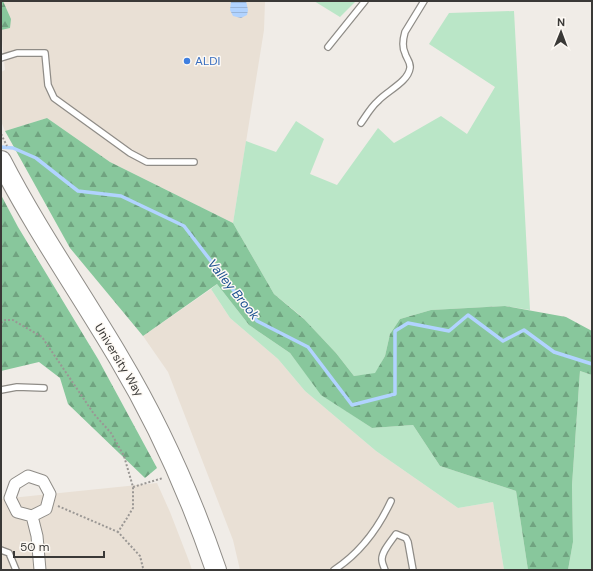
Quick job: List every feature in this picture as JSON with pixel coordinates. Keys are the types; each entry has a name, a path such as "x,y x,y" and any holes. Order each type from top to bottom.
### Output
{"highway":[{"name":"University Way","path":"2,163 38,227 119,358 142,399 177,471 216,570"}],"street":[{"path":"28,476 43,481 50,494 46,509 32,516 17,512 6,498 15,484 28,476"},
{"path":"32,516 37,536 40,570"}],"lane":[{"path":"328,47 365,1"},
{"path":"361,123 376,102 402,82 410,69 411,65 405,54 403,37 424,1"},
{"path":"1,58 17,53 45,53 48,85 54,98 66,107 130,153 147,162 194,162"},
{"path":"1,390 17,387 44,388"},
{"path":"334,570 363,546 374,533 391,502"},
{"path":"385,570 382,556 396,534 406,538 408,542 413,570"},
{"path":"1,550 9,553 16,570"}],"path":[{"path":"1,323 6,320 13,320 42,337 94,414 111,433 124,456 133,487 133,508 118,532"},
{"path":"133,487 168,476"},
{"path":"48,502 118,532 140,556 144,570"}],"shaded area":[{"path":"3,1 265,1 264,30 233,223 110,162 47,118 5,131 1,121 1,72 5,70 1,30 11,19"},
{"path":"211,289 230,318 278,359 305,391 376,451 458,508 493,502 504,570 240,570 233,540 168,372 143,336"},
{"path":"157,483 170,512 192,570 1,570 1,499"}],"green space":[{"path":"1,1 3,1 11,19 10,28 1,30"},
{"path":"314,1 356,1 340,17"},
{"path":"514,11 530,310 505,306 431,310 400,319 390,334 385,356 375,374 354,376 336,353 301,316 274,294 233,223 246,141 276,152 296,121 324,139 310,174 337,185 378,128 394,143 441,116 467,134 495,87 429,44 449,13"},
{"path":"47,118 110,162 233,223 274,294 304,319 336,353 354,376 375,373 385,356 390,334 400,319 431,310 505,306 566,317 592,331 592,375 580,371 572,485 573,542 568,570 528,570 516,491 440,466 413,425 372,428 321,395 290,353 249,325 217,284 143,336 70,248 5,131"},
{"path":"1,195 18,227 98,359 157,468 145,478 68,404 60,378 39,362 1,371"},
{"path":"217,284 249,325 290,353 322,395 372,428 413,425 440,466 516,491 528,570 504,570 493,502 458,508 376,451 305,391 278,359 230,318 211,289"},
{"path":"580,371 592,375 592,570 568,570 573,542 572,485"}],"water":[{"path":"231,1 246,1 248,10 247,15 241,18 233,16 230,10"}],"waterway":[{"name":"Valley Brook","path":"1,147 13,148 36,158 78,191 121,196 184,226 257,321 308,347 352,405 395,394 395,331 408,323 449,331 468,315 503,341 524,330 554,352 592,364"}],"place":[{"name":"ALDI","path":"187,61"}]}
